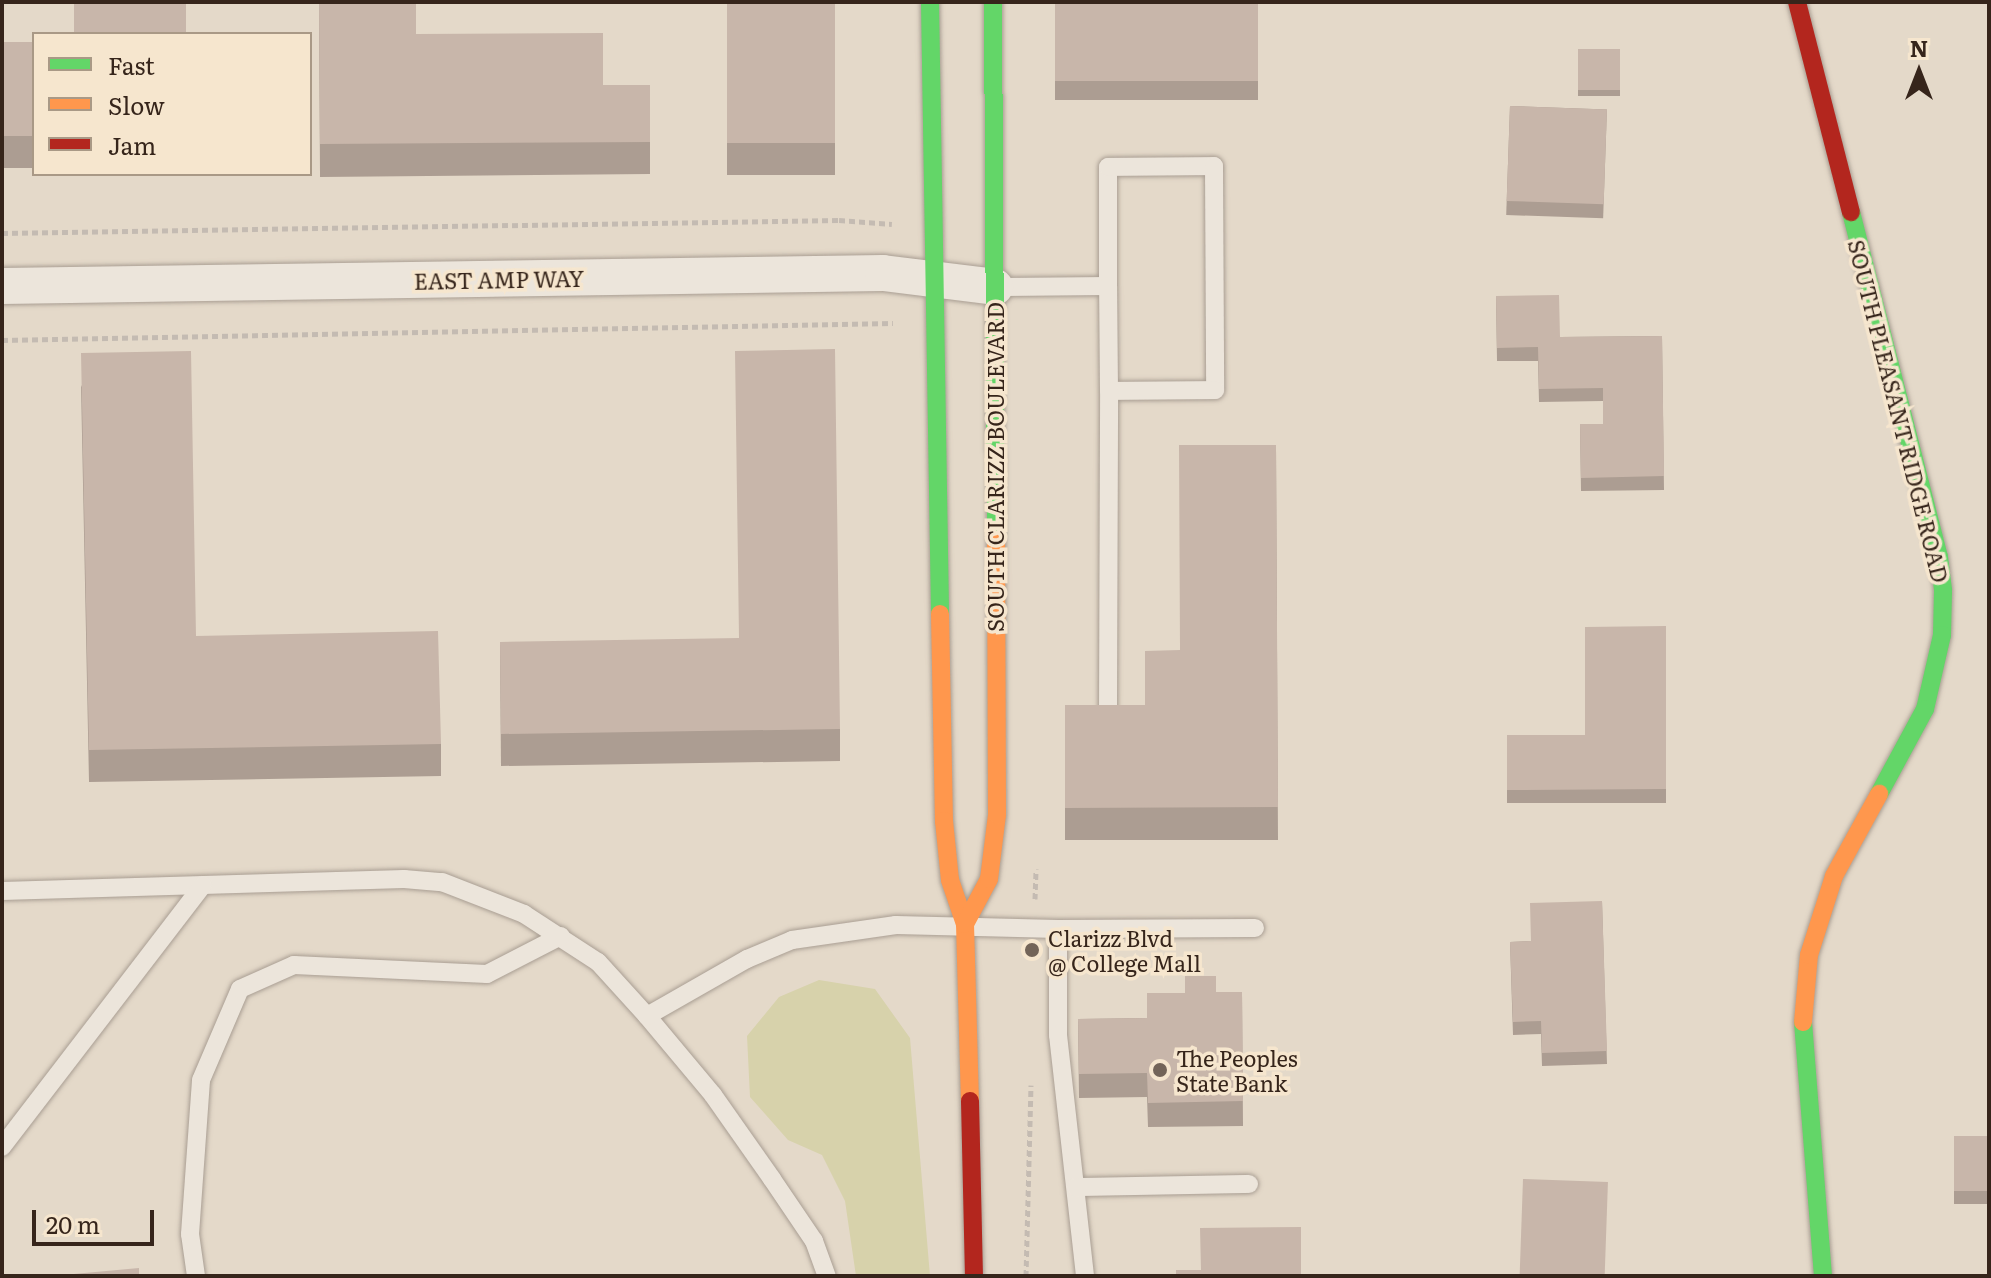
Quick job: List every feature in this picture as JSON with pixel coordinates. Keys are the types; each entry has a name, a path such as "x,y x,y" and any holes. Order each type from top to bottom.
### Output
{"street":[{"name":"SOUTH CLARIZZ BOULEVARD","path":"930,2 944,821 950,880 965,924 974,1276"},
{"name":"SOUTH CLARIZZ BOULEVARD","path":"965,924 989,879 997,815 993,2"},
{"name":"SOUTH PLEASANT RIDGE ROAD","path":"1797,2 1936,543 1943,591 1942,635 1925,709 1834,876 1809,955 1802,1040 1823,1276"},
{"name":"EAST AMP WAY","path":"2,286 883,273 995,287"}],"lane":[{"path":"1108,709 1108,167 1214,166 1215,390 1109,391"},
{"path":"995,287 1108,286"},
{"path":"2,891 442,882 524,914 598,962 647,1016 713,1095 772,1179 814,1241 827,1276"},
{"path":"2,1147 203,885"},
{"path":"647,1016 747,959 792,940 879,926 965,924 1058,929 1255,928"},
{"path":"1058,929 1058,1035 1085,1276"},
{"path":"196,1276 190,1234 201,1080 240,989 294,965 487,974 561,936"},
{"path":"1076,1187 1249,1184"}],"path":[{"path":"2,233 839,220 901,225"},
{"path":"2,340 903,323"}],"shaded area":[{"path":"819,980 875,989 910,1038 930,1276 856,1276 845,1201 822,1155 788,1140 750,1097 747,1036 779,997"}],"building":[{"path":"74,2 186,2 186,32 74,32"},
{"path":"319,2 416,2 416,34 603,33 603,85 650,85 650,142 320,144"},
{"path":"727,2 835,2 835,143 727,143"},
{"path":"1055,2 1258,2 1258,81 1055,81"},
{"path":"2,42 32,42 32,136 2,136"},
{"path":"1578,49 1620,49 1620,90 1578,90"},
{"path":"1510,106 1607,109 1604,204 1507,201"},
{"path":"1559,295 1560,337 1662,336 1664,476 1581,478 1580,424 1603,424 1603,388 1539,389 1538,347 1497,348 1496,296"},
{"path":"835,349 840,729 501,734 500,642 739,638 735,351"},
{"path":"191,351 196,636 438,631 441,744 89,750 81,353"},
{"path":"1179,445 1276,445 1278,807 1065,808 1065,705 1145,705 1145,651 1180,650"},
{"path":"1666,626 1666,789 1507,790 1507,735 1585,735 1585,627"},
{"path":"1602,901 1607,1051 1542,1053 1541,1021 1513,1022 1510,942 1531,941 1530,903"},
{"name":"The Peoples State Bank","path":"1185,976 1216,976 1216,992 1242,992 1243,1101 1148,1103 1147,1073 1079,1074 1078,1019 1147,1018 1147,993 1185,993"},
{"path":"1954,1136 1989,1136 1989,1191 1954,1191"},
{"path":"1523,1179 1608,1182 1605,1276 1520,1276"},
{"path":"1301,1227 1301,1276 1176,1276 1176,1270 1201,1270 1200,1228"},
{"path":"139,1268 139,1276 52,1276"}],"traffic: fast":[{"path":"930,2 940,614"},
{"path":"993,2 996,541"},
{"path":"1851,212 1939,557 1943,591 1942,635 1925,709 1879,794"},
{"path":"1803,1022 1823,1276"}],"traffic: slow":[{"path":"965,924 989,879 997,815 996,541"},
{"path":"940,614 944,821 950,880 965,924 970,1101"},
{"path":"1803,1022 1809,955 1834,876 1879,794"}],"traffic: jam":[{"path":"1797,2 1851,212"},
{"path":"970,1101 974,1276"}],"place":[{"name":"Clarizz Blvd @ College Mall","path":"1032,950"},
{"name":"The Peoples State Bank","path":"1160,1070"}]}
